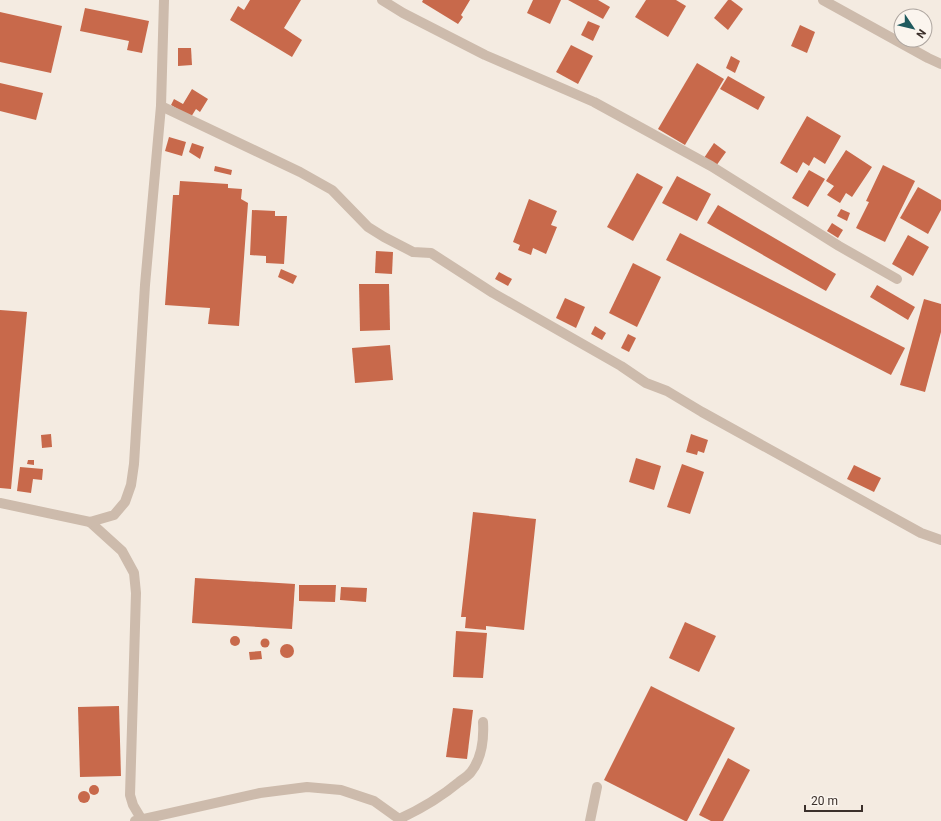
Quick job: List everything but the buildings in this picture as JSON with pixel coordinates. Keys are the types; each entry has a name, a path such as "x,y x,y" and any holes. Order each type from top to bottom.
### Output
{"street":[{"path":"0,503 90,522 114,515 124,502 131,485 134,464 145,285 160,106 164,0"},
{"path":"382,0 403,13 486,54 594,102 711,166 839,246 897,279"},
{"path":"823,0 941,64"},
{"path":"160,106 313,179 332,190 368,227 384,237 414,252 431,253 493,293 620,366 646,383 667,390 702,412 914,529 941,540"},
{"path":"90,522 122,552 134,573 136,593 130,795 140,821 260,793 307,787 341,790 374,801 401,820 425,806 471,773 479,759 484,739 483,722"},
{"path":"590,821 597,788"}]}
